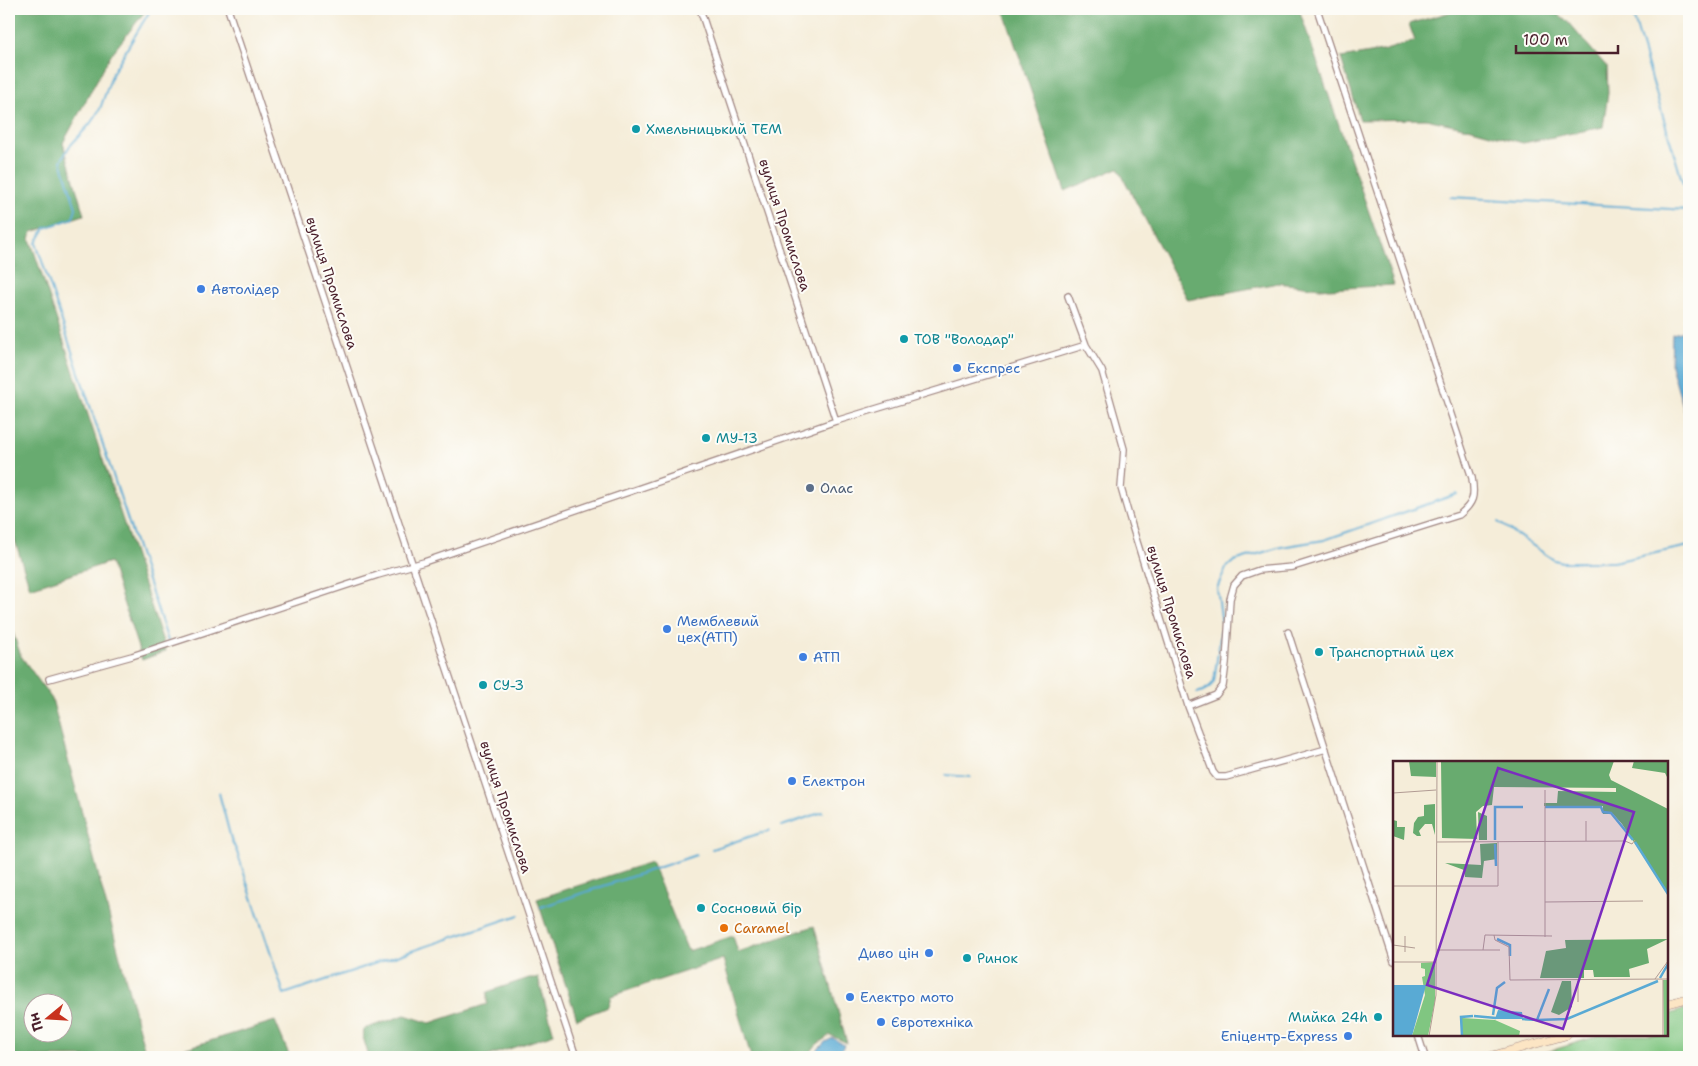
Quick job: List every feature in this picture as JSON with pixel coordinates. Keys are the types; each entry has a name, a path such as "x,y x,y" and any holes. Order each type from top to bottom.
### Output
{"main road":[{"path":"1668,1004 1689,998"},
{"path":"1488,1057 1512,1054 1564,1036"}],"street":[{"name":"вулиця Промислова","path":"228,9 576,1057"},
{"name":"вулиця Промислова","path":"700,9 836,421"},
{"path":"1188,706 1216,695 1222,686 1226,663 1230,599 1234,585 1242,576 1259,570 1298,566 1459,515 1471,503 1474,492 1472,478 1319,9"},
{"name":"вулиця Промислова","path":"1068,296 1086,346 1102,371 1124,448 1121,488 1188,706 1212,770 1220,778 1226,778 1326,749"},
{"path":"49,680 132,656 523,529 543,520 836,421 1086,346"},
{"path":"1288,632 1393,958"},
{"path":"1418,1036 1425,1057"}],"green space":[{"path":"9,9 147,9 110,56 63,143 84,215 32,232 30,239 166,651 142,660 110,562 30,588 9,522"},
{"path":"1003,9 1299,9 1394,285 1329,289 1278,283 1188,300 1118,168 1065,191"},
{"path":"1461,9 1548,9 1565,19 1607,67 1608,93 1603,127 1523,143 1426,119 1360,120 1341,58 1382,51 1415,41 1409,24"},
{"path":"9,621 21,656 52,699 145,1052 170,1053 275,1021 290,1057 9,1057"},
{"path":"651,862 688,951 733,936 738,952 814,926 847,1043 830,1035 816,1045 807,1057 751,1057 723,959 611,996 608,1007 577,1019 537,899"},
{"path":"529,978 538,978 554,1034 485,1057 369,1057 363,1037 364,1029 405,1015 430,1023 487,1004 487,992"},
{"path":"1689,1008 1689,1057 1531,1057 1598,1036 1668,1036 1668,1015"}],"water":[{"path":"1689,330 1689,428 1671,366 1672,334"},
{"path":"833,1038 844,1045 838,1057 810,1057 825,1042"}],"waterway":[{"path":"151,9 113,72 100,109 90,124 69,147 61,161 76,208 73,218 45,228 36,243 168,641"},
{"path":"1629,9 1633,15 1689,204"},
{"path":"1450,197 1689,210"},
{"path":"1197,693 1207,689 1214,681 1222,624 1217,588 1226,568 1234,561 1281,547 1324,540 1457,494"},
{"path":"1498,522 1554,560 1562,562 1613,562 1689,546"},
{"path":"946,775 970,777"},
{"path":"219,793 231,839 284,994 519,915"},
{"path":"782,826 823,812"},
{"path":"712,849 770,830"},
{"path":"541,907 696,855"}],"place":[{"name":"Хмельницький ТЕМ","path":"636,129"},
{"name":"Автолідер","path":"201,289"},
{"name":"ТОВ \"Володар\"","path":"904,339"},
{"name":"Експрес","path":"957,368"},
{"name":"МУ-13","path":"706,438"},
{"name":"Олас","path":"810,488"},
{"name":"Мемблевий цех(АТП)","path":"667,629"},
{"name":"Транспортний цех","path":"1319,652"},
{"name":"АТП","path":"803,657"},
{"name":"СУ-3","path":"483,685"},
{"name":"Електрон","path":"792,781"},
{"name":"Сосновий бір","path":"701,908"},
{"name":"Caramel","path":"724,928"},
{"name":"Диво цін","path":"929,953"},
{"name":"Ринок","path":"967,958"},
{"name":"Електро мото","path":"850,997"},
{"name":"Мийка 24һ","path":"1378,1017"},
{"name":"Євротехніка","path":"881,1022"},
{"name":"Епіцентр-Express","path":"1348,1036"}]}
